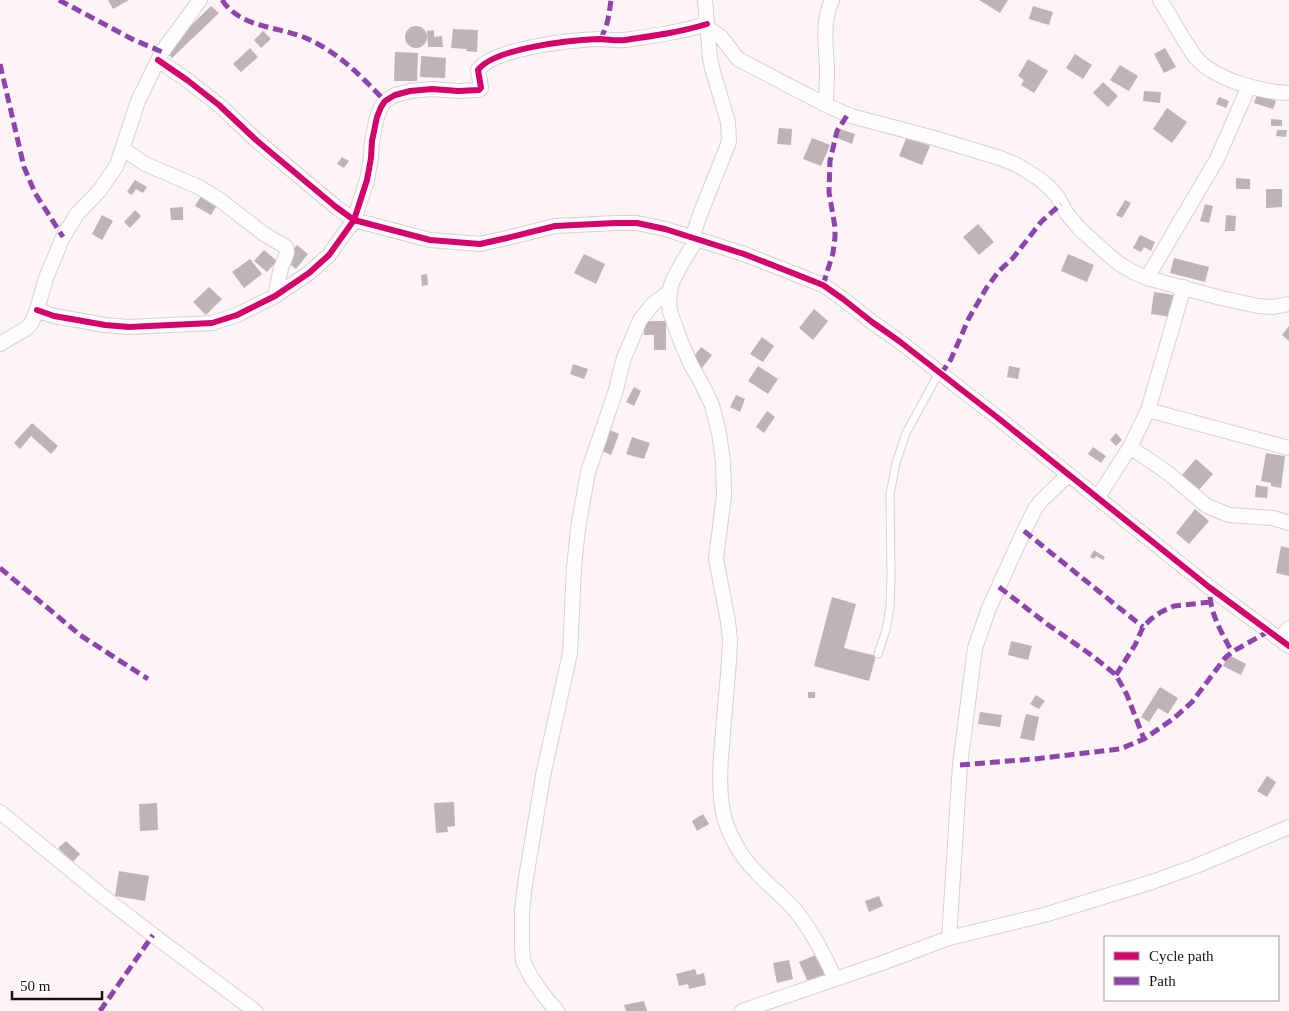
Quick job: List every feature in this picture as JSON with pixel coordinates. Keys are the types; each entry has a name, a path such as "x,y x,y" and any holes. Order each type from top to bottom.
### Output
{"street":[{"path":"0,344 27,328 32,322 46,278 63,237 77,214 100,190 117,165 138,101 162,52 200,0"},
{"path":"705,0 712,68 728,122 729,142 701,212 694,238 674,278 669,301 674,325 691,365 712,405 720,433 724,495 716,559 730,640 720,766 722,808 728,831 743,856 794,910 813,935 835,978"},
{"path":"826,105 825,36 832,0"},
{"path":"1160,0 1196,59 1210,70 1250,86 1289,93"},
{"path":"708,26 721,37 738,59 826,105 851,116 934,138 1017,165 1050,188 1080,229 1118,263 1133,272 1147,278 1258,306 1273,307 1289,304"},
{"path":"37,310 54,316 105,325 129,326 212,323 237,315 275,296 308,273 329,255 354,220 367,180 377,116 385,101 410,90 432,88 458,91 477,90 481,88 478,70 481,66 494,59 519,51 573,41 623,40 708,26"},
{"path":"158,60 219,105 256,140 354,220 430,240 480,244 555,226 615,222 637,223 665,228 744,254 823,285 899,341 1098,497 1209,588 1285,643 1289,628"},
{"path":"1147,278 1217,159 1250,86"},
{"path":"123,149 145,164 199,187 286,248 287,254 281,268 275,296"},
{"path":"1098,497 1130,447 1148,410 1184,287"},
{"path":"557,1011 531,977 523,961 522,911 543,776 566,679 570,653 578,528 588,472 616,390 624,358 640,320 653,304 670,291"},
{"path":"1148,410 1289,448"},
{"path":"1130,447 1168,473 1207,506 1229,515 1273,518 1289,523"},
{"path":"949,938 960,765 975,648 989,608 1035,509 1068,475"},
{"path":"0,812 108,900 255,1011"},
{"path":"742,1011 949,938 1044,915 1152,882 1289,828"}],"lane":[{"path":"878,654 886,630 890,607 890,494 896,463 906,432 939,373"}],"building":[{"path":"108,0 129,0 113,9"},
{"path":"979,0 1008,0 1000,13"},
{"path":"211,6 219,13 172,58 165,51"},
{"path":"1033,6 1053,12 1049,25 1029,19"},
{"path":"416,26 424,29 427,37 424,45 416,48 408,45 405,37 408,29"},
{"path":"453,29 478,30 477,52 451,48"},
{"path":"434,30 434,37 442,36 443,47 428,47 427,31"},
{"path":"263,31 271,39 261,48 254,40"},
{"path":"250,48 258,57 241,72 233,64"},
{"path":"1165,48 1176,67 1164,73 1154,54"},
{"path":"395,52 418,53 417,81 394,81"},
{"path":"1075,54 1092,65 1083,79 1066,68"},
{"path":"421,56 446,58 445,78 420,77"},
{"path":"1028,59 1048,71 1034,93 1021,85 1024,80 1018,76"},
{"path":"1120,65 1138,76 1129,91 1110,80"},
{"path":"1103,82 1118,96 1108,107 1093,93"},
{"path":"1144,91 1161,92 1160,103 1143,101"},
{"path":"1257,94 1276,101 1273,109 1254,103"},
{"path":"1219,97 1229,101 1226,108 1216,104"},
{"path":"1167,108 1187,122 1172,143 1153,129"},
{"path":"1271,119 1282,120 1282,126 1271,126"},
{"path":"779,128 792,129 791,145 777,144"},
{"path":"840,129 855,134 852,144 837,138"},
{"path":"1277,130 1287,130 1286,137 1276,136"},
{"path":"907,136 930,146 922,165 899,156"},
{"path":"812,138 830,145 821,166 803,159"},
{"path":"342,157 349,161 344,168 337,164"},
{"path":"1236,178 1250,179 1250,189 1236,189"},
{"path":"135,180 147,187 143,193 136,189 132,195 127,192"},
{"path":"1266,189 1282,189 1282,207 1266,208"},
{"path":"203,193 219,202 211,215 195,206"},
{"path":"1125,200 1131,203 1122,218 1116,215"},
{"path":"1205,204 1213,206 1209,223 1200,221"},
{"path":"183,207 183,220 171,220 170,208"},
{"path":"135,210 141,216 130,228 124,222"},
{"path":"102,215 113,221 102,240 92,234"},
{"path":"1226,215 1236,216 1235,231 1225,231"},
{"path":"978,224 994,242 979,255 963,237"},
{"path":"1140,235 1155,242 1151,251 1144,247 1141,252 1133,248"},
{"path":"297,245 308,254 296,269 284,260"},
{"path":"264,250 277,261 267,272 254,261"},
{"path":"584,254 605,264 596,284 574,273"},
{"path":"1068,254 1094,265 1087,282 1061,271"},
{"path":"1174,258 1209,267 1205,282 1170,273"},
{"path":"250,259 262,274 244,288 232,272"},
{"path":"427,274 428,285 422,286 421,275"},
{"path":"209,287 222,299 206,315 193,302"},
{"path":"1154,292 1174,295 1171,317 1151,314"},
{"path":"814,309 828,321 813,340 799,328"},
{"path":"644,321 666,321 666,350 654,350 654,335 644,335"},
{"path":"1289,326 1289,341 1282,335"},
{"path":"762,337 774,346 763,362 750,354"},
{"path":"701,347 712,355 702,368 691,360"},
{"path":"573,364 588,369 584,379 570,374"},
{"path":"758,366 778,379 768,394 748,381"},
{"path":"1009,366 1020,368 1018,379 1007,377"},
{"path":"634,387 641,391 634,406 626,402"},
{"path":"736,395 745,399 740,412 730,407"},
{"path":"767,411 775,417 764,433 756,427"},
{"path":"32,423 58,446 51,454 31,436 20,449 14,443"},
{"path":"610,430 619,434 611,455 602,451"},
{"path":"1116,433 1122,440 1116,446 1110,440"},
{"path":"632,437 650,443 644,459 626,454"},
{"path":"1093,447 1106,456 1101,463 1088,454"},
{"path":"1266,453 1285,456 1281,488 1261,481"},
{"path":"1196,459 1213,474 1198,491 1181,476"},
{"path":"1256,485 1268,487 1267,498 1255,497"},
{"path":"1195,509 1209,521 1189,544 1176,533"},
{"path":"1281,546 1289,548 1289,576 1276,573"},
{"path":"1094,550 1105,557 1103,560 1096,556 1094,559 1090,557"},
{"path":"832,597 856,604 844,648 876,656 869,681 814,666"},
{"path":"1011,641 1032,646 1028,660 1008,655"},
{"path":"1229,655 1246,664 1241,675 1223,666"},
{"path":"1160,687 1178,698 1168,714 1158,708 1149,722 1141,717"},
{"path":"808,692 815,692 815,698 808,698"},
{"path":"1036,695 1045,701 1039,709 1030,704"},
{"path":"980,712 1002,715 1000,727 978,724"},
{"path":"1026,714 1039,717 1034,741 1020,738"},
{"path":"1267,776 1276,782 1267,797 1257,791"},
{"path":"454,802 455,826 447,827 448,832 436,833 434,803"},
{"path":"157,803 158,830 140,831 139,804"},
{"path":"703,814 709,824 697,831 692,821"},
{"path":"66,841 80,854 73,862 58,848"},
{"path":"119,871 149,876 145,901 115,896"},
{"path":"879,896 883,906 869,912 865,901"},
{"path":"818,954 827,976 809,984 799,962"},
{"path":"789,960 793,979 777,983 773,963"},
{"path":"695,969 697,975 704,973 706,985 689,989 688,984 679,986 676,974"},
{"path":"644,1001 647,1011 626,1011 624,1005"}],"marked path":[{"path":"59,0 132,39 162,52"},
{"path":"222,0 230,9 250,22 297,35 330,51 359,75 385,101"},
{"path":"600,39 609,15 611,0"},
{"path":"0,64 24,167 35,193 63,237"},
{"path":"823,285 833,253 835,237 829,192 830,161 837,131 848,114"},
{"path":"941,374 951,359 969,318 987,287 1041,222 1061,204"},
{"path":"1024,531 1143,627"},
{"path":"0,568 80,635 148,679"},
{"path":"999,587 1116,675 1127,695 1144,739"},
{"path":"1210,597 1215,619 1232,652"},
{"path":"1116,675 1135,645 1143,627 1151,619 1174,606 1211,602"},
{"path":"960,765 1120,749 1144,739 1173,719 1192,702 1225,658 1269,631"},
{"path":"100,1011 153,935"}],"cycle path":[{"path":"37,310 54,316 105,325 129,327 212,323 237,315 275,296 309,273 329,255 354,220 367,180 377,117 385,101 395,95 410,91 432,89 479,90 481,88 478,70 487,62 516,51 571,41 625,40 677,32 707,24"},
{"path":"158,60 219,105 256,140 354,220 430,240 480,244 555,226 637,223 665,229 744,254 823,285 998,418 1209,587 1289,646"}]}
